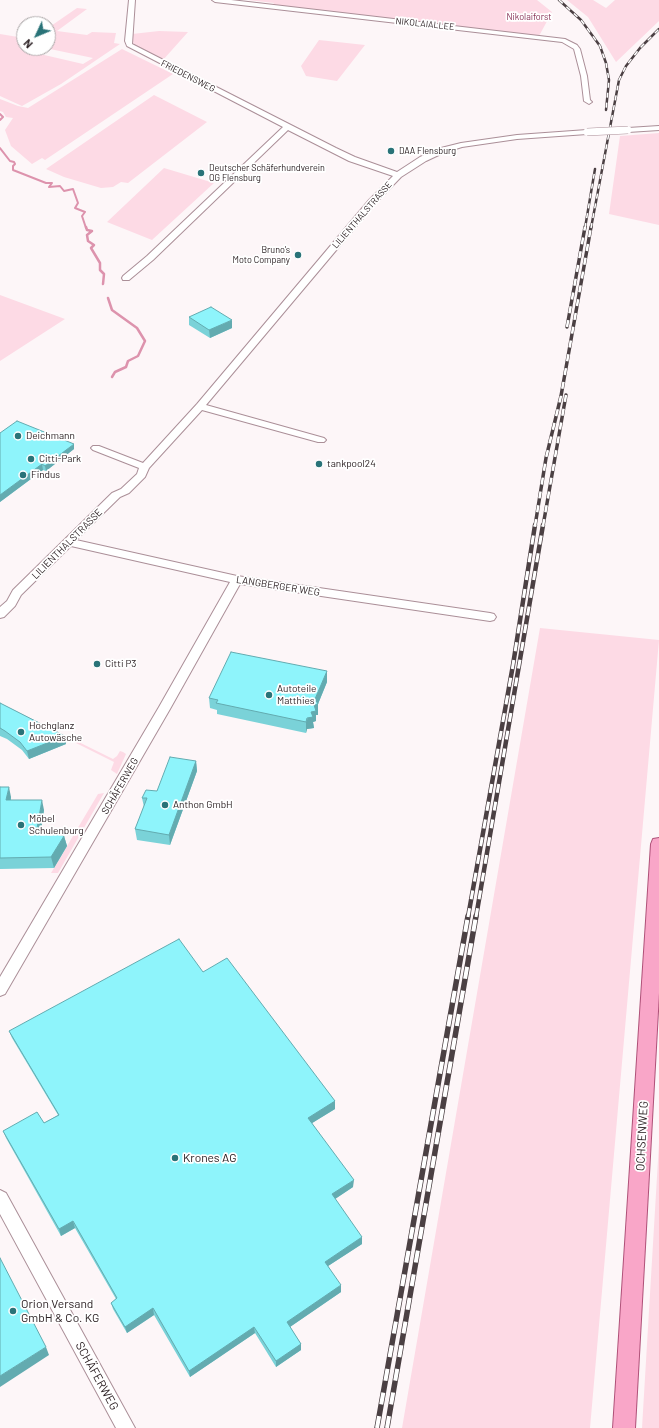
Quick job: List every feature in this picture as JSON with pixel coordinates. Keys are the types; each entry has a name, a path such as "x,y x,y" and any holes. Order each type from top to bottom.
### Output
{"main road":[{"name":"OCHSENWEG","path":"624,1428 659,844"}],"street":[{"name":"FRIEDENSWEG","path":"132,0 128,41 130,45 352,159 398,174"},
{"name":"NIKOLAIALLEE","path":"215,0 562,40 575,46 577,50 584,76 586,101 589,102"},
{"path":"126,278 150,258 287,126"},
{"name":"LILIENTHALSTRASSE","path":"0,614 17,593 116,495 125,490 141,475 145,467 200,406 372,202 398,174 423,158 440,151 488,140 659,128"},
{"path":"200,406 321,440"},
{"path":"96,448 145,467"},
{"name":"LANGBERGER WEG","path":"69,542 237,580 490,617"},
{"name":"SCHÄFERWEG","path":"0,990 157,722 237,580"},
{"name":"LILIENTHALSTRASSE","path":"0,603 17,593"},
{"name":"SCHÄFERWEG","path":"0,1198 126,1428"}],"green space":[{"name":"Nikolaiforst","path":"248,0 537,0 552,12 539,36 272,6 274,3"},
{"path":"567,0 593,0 606,8 615,0 659,0 659,21 616,62 588,17"},
{"path":"77,8 87,9 57,31 87,35 92,32 116,33 114,43 120,44 61,84 22,106 0,96 0,34 16,37 16,56 49,56 83,64 93,58 56,50 56,22"},
{"path":"159,31 188,32 163,60 135,46 132,40 132,34"},
{"path":"319,40 365,45 337,81 306,76 301,66"},
{"path":"122,49 173,74 45,160 42,158 32,164 11,146 5,130 13,118 6,117 3,112 0,111 0,99 28,108"},
{"path":"154,95 207,122 128,183 121,182 113,187 101,188 64,177 46,169"},
{"path":"659,133 659,225 609,214 620,136"},
{"path":"164,168 214,183 152,240 107,222"},
{"path":"0,295 65,319 0,361"},
{"path":"540,628 659,640 590,1428 402,1428"},
{"path":"0,703 113,759 120,751 123,752 126,754 117,774 111,770 114,762 68,739 64,740 0,707"},
{"path":"104,793 58,873 51,873 98,794"},
{"path":"659,1143 659,1428 642,1428"}],"building":[{"path":"211,307 232,320 209,330 189,317"},
{"name":"Citti-Park","path":"17,421 74,444 45,466 42,464 0,495 0,433"},
{"name":"Autoteile Matthies","path":"231,652 327,671 315,699 318,704 314,705 316,711 311,712 313,717 307,718 306,722 216,703 218,700 209,698"},
{"name":"Hochglanz Autowäsche","path":"0,703 65,736 27,751 20,742 0,728"},
{"name":"Anthon GmbH","path":"170,757 196,761 169,835 135,829 147,798 142,798 146,790 157,791"},
{"name":"Möbel Schulenburg","path":"0,787 9,787 6,800 42,800 37,828 64,836 51,857 0,858"},
{"name":"Krones AG","path":"179,939 203,972 227,958 335,1101 308,1118 354,1180 332,1194 362,1237 325,1262 341,1285 287,1322 301,1344 276,1361 254,1327 189,1371 153,1308 125,1327 111,1303 117,1298 73,1221 59,1229 3,1131 37,1112 44,1123 59,1115 9,1031"},
{"name":"Orion Versand GmbH & Co. KG","path":"0,1258 46,1347 0,1376"}],"waterway":[{"path":"0,114 3,117 0,120"},
{"path":"0,148 10,161 14,162 15,164 13,166 13,170 46,183 52,183 49,187 60,186 64,191 73,189 78,203 75,208 85,212 82,216 86,228"},
{"path":"86,227 87,230 92,231 87,235 88,241 94,245 91,248 100,263 100,270 104,274 103,284"},
{"path":"108,298 112,310 137,328 145,341 138,356 128,361 126,367 115,372 112,377"}],"railway":[{"path":"559,0 581,20 600,46 606,63 609,80 606,110"},
{"path":"591,228 619,80 626,66 640,48 659,29"},
{"path":"585,228 595,169"},
{"path":"567,327 585,227"},
{"path":"535,526 546,458 561,396 591,227"},
{"path":"543,526 566,395"},
{"path":"468,917 513,665 535,525"},
{"path":"476,917 543,525"},
{"path":"377,1428 468,916"},
{"path":"387,1428 476,916"}],"place":[{"name":"DAA Flensburg","path":"391,151"},
{"name":"Deutscher Schäferhundverein OG Flensburg","path":"201,173"},
{"name":"Bruno's Moto Company","path":"298,255"},
{"name":"Deichmann","path":"18,436"},
{"name":"Citti-Park","path":"31,459"},
{"name":"tankpool24","path":"319,464"},
{"name":"Findus","path":"23,475"},
{"name":"Citti P3","path":"97,664"},
{"name":"Autoteile Matthies","path":"269,695"},
{"name":"Hochglanz Autowäsche","path":"21,732"},
{"name":"Anthon GmbH","path":"165,805"},
{"name":"Möbel Schulenburg","path":"21,825"},
{"name":"Krones AG","path":"175,1158"},
{"name":"Orion Versand GmbH & Co. KG","path":"13,1311"}]}
